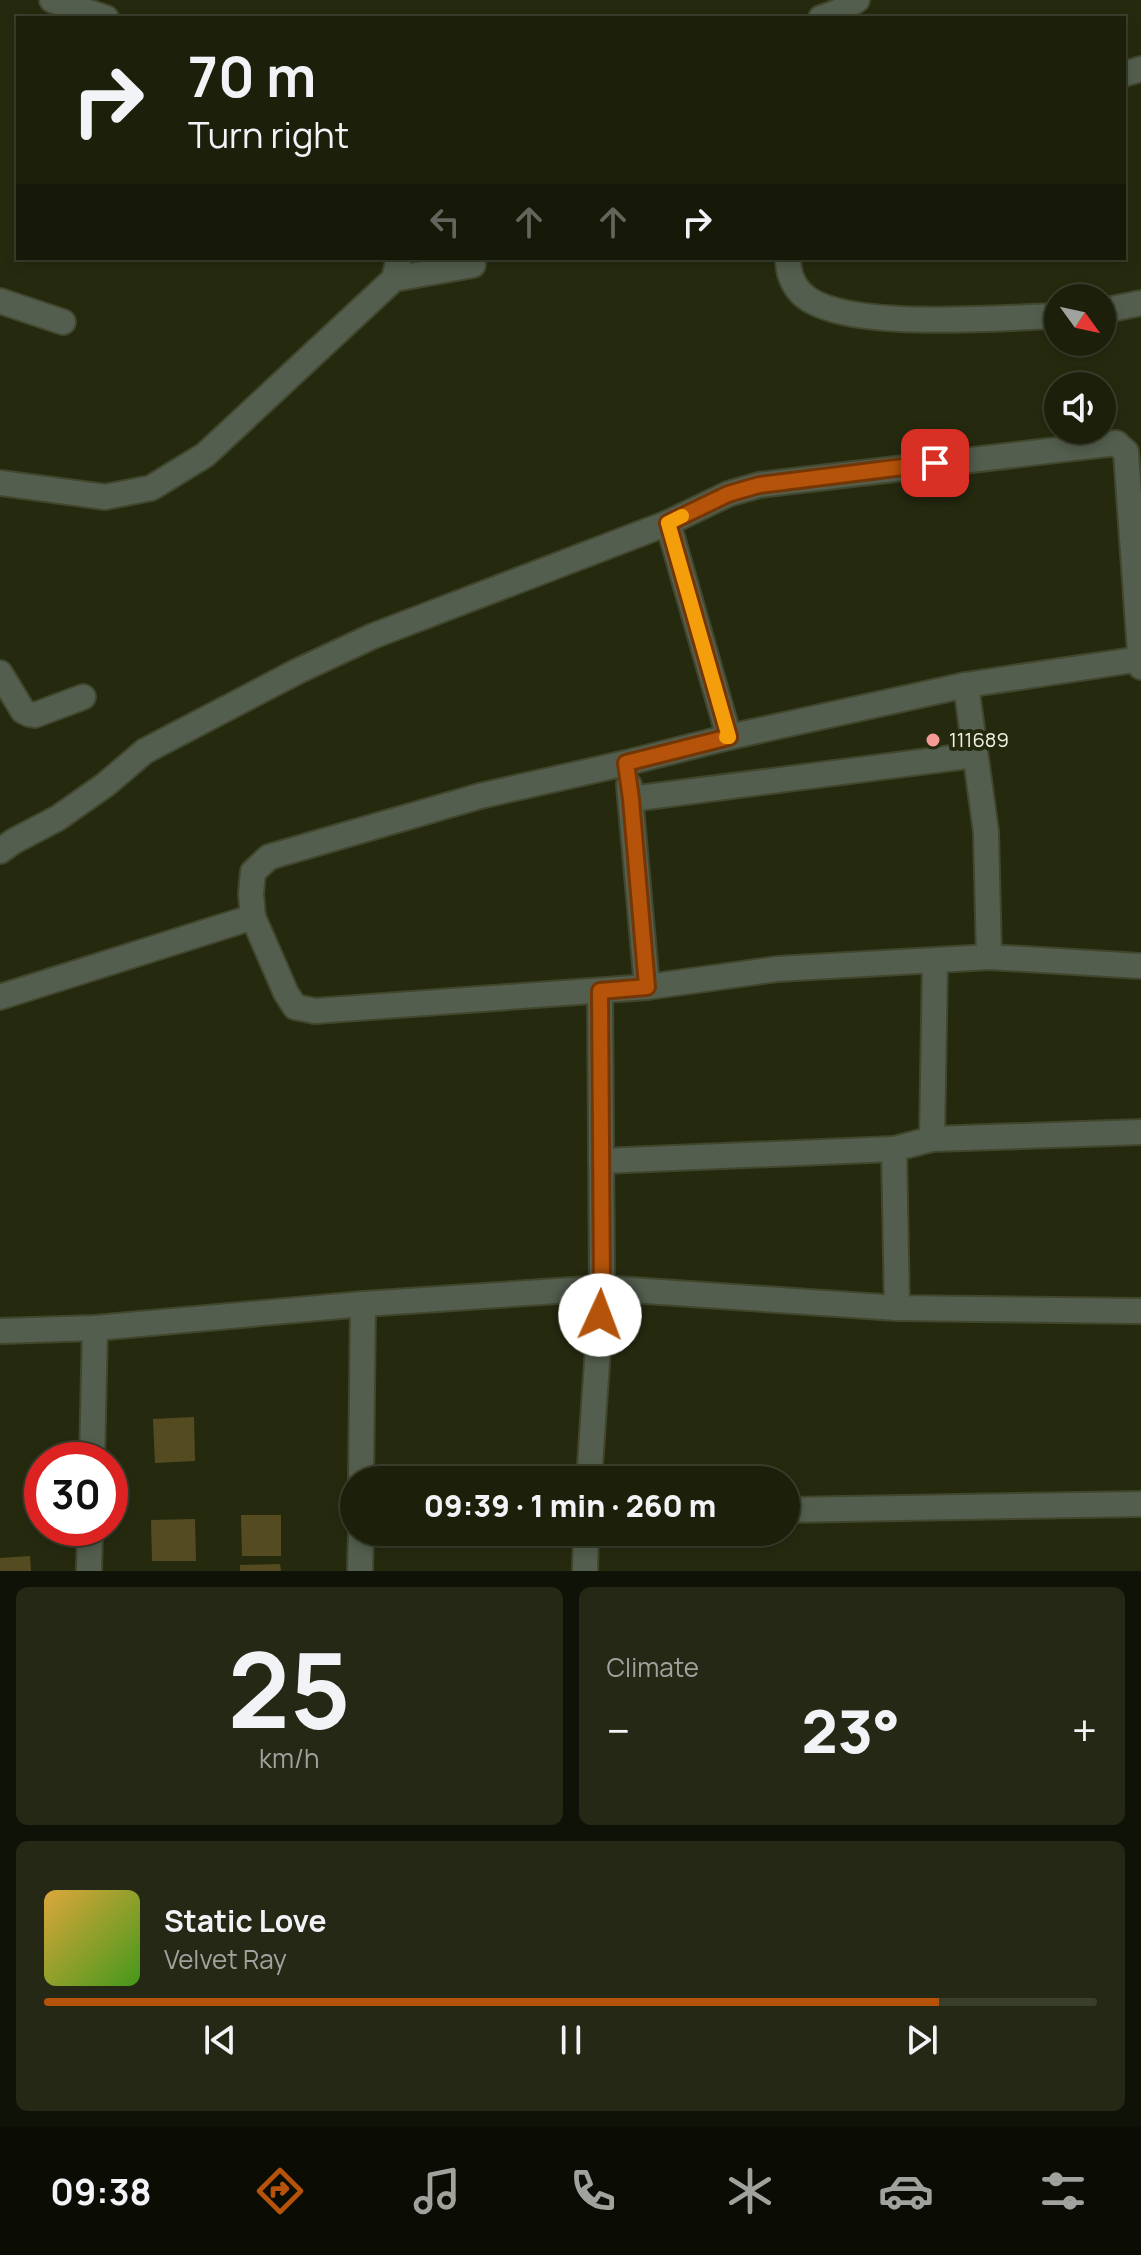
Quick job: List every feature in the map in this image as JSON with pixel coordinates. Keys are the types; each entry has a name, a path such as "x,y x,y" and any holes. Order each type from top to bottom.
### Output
{"street":[{"path":"52,0 81,4 102,16"},
{"path":"827,16 857,0"},
{"path":"788,260 789,271 800,292 818,304 854,315 914,321 1044,316"},
{"path":"0,483 105,497 151,488 205,455 396,268 473,265"},
{"path":"0,301 63,322"},
{"path":"1116,308 1141,303"},
{"path":"0,851 58,818 105,785 145,751 298,671 373,636 668,523 728,494 759,485 1116,443 1126,452 1141,667"},
{"path":"668,523 729,737"},
{"path":"1140,659 966,685 480,796 269,857 253,872 251,894 253,917 291,1000 295,1007 315,1011 647,987 777,969 989,957 1141,966"},
{"path":"0,673 23,711 29,714 35,715 83,697"},
{"path":"966,685 986,832 989,957"},
{"path":"631,799 975,755"},
{"path":"626,763 647,987"},
{"path":"0,997 253,917"},
{"path":"932,1139 935,961"},
{"path":"590,1466 602,1288 600,991"},
{"path":"601,1161 894,1149 932,1139 1141,1132"},
{"path":"894,1149 897,1308"},
{"path":"0,1331 95,1328 363,1304 602,1288 897,1308 1141,1311"},
{"path":"361,1466 363,1304"},
{"path":"92,1442 95,1328"},
{"path":"800,1510 1141,1504"},
{"path":"89,1571 90,1546"},
{"path":"360,1571 361,1546"},
{"path":"585,1571 586,1546"}],"building":[{"path":"194,1417 195,1461 155,1463 153,1419"},
{"path":"241,1515 281,1515 281,1556 242,1556"},
{"path":"195,1519 196,1561 152,1561 151,1520"},
{"path":"30,1556 31,1571 0,1571 0,1558"},
{"path":"280,1564 281,1571 240,1571 240,1565"}],"slow traffic":[{"path":"682,516 668,523 729,737 726,737"}],"place":[{"name":"111689","path":"933,740"}],"route":[{"path":"600,1315 600,991 647,987 626,763 729,737 668,523 728,494 759,485 935,463"}]}
